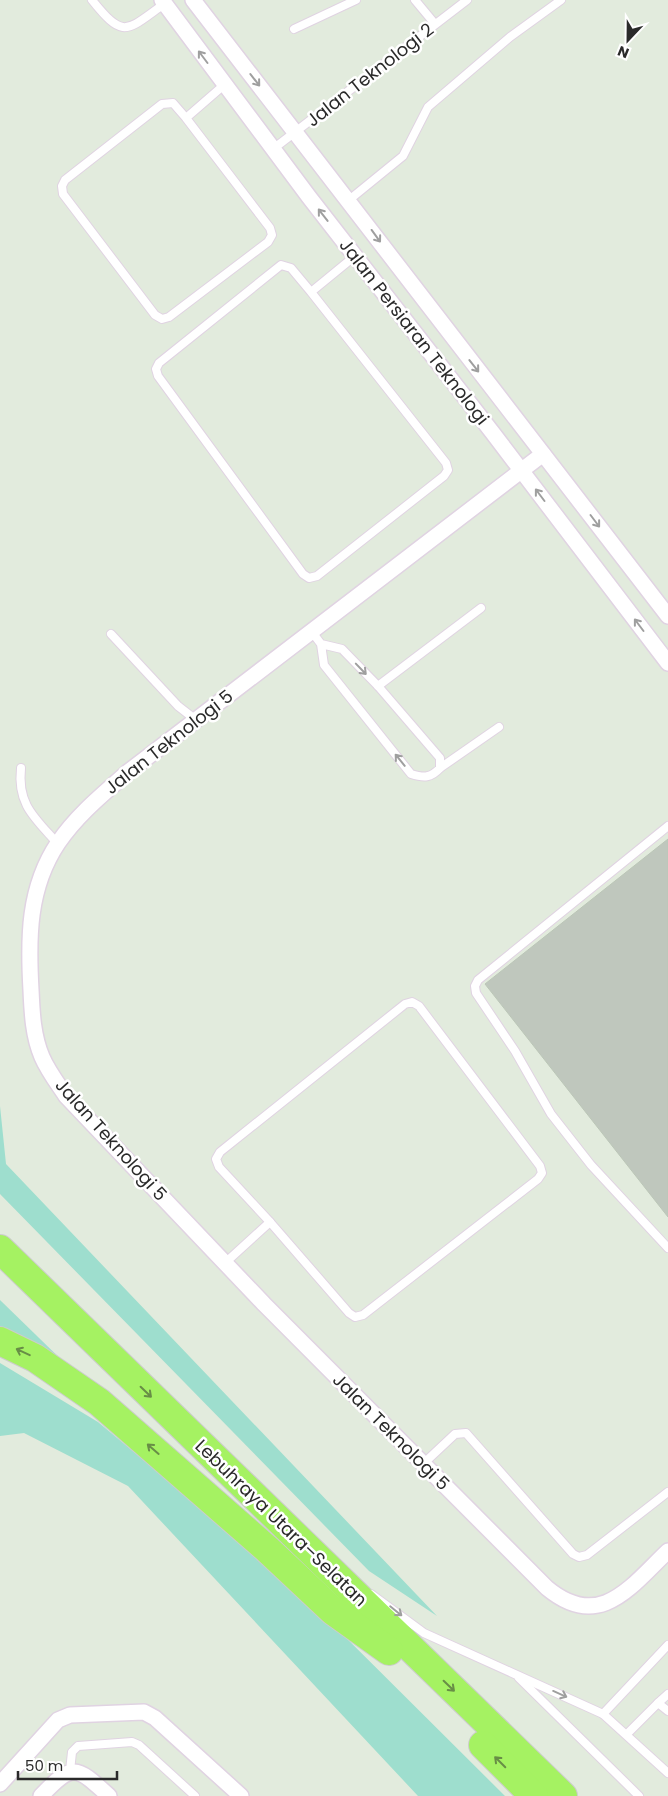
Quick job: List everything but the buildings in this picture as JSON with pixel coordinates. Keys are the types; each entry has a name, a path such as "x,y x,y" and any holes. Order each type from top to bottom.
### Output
{"highway":[{"path":"0,1226 71,1306 111,1358"},
{"name":"Lebuhraya Utara–Selatan","path":"0,1249 563,1796"},
{"name":"Lebuhraya Utara–Selatan","path":"0,1276 389,1651 534,1796"},
{"path":"0,1341 35,1358 99,1402 260,1543 333,1611 389,1651"}],"street":[{"name":"Jalan Persiaran Teknologi","path":"193,0 349,200 426,305 668,616"},
{"name":"Jalan Persiaran Teknologi","path":"163,2 224,85 668,663"},
{"name":"Jalan Teknologi 5","path":"543,454 317,638 196,720 128,772 98,798 58,844 37,886 30,924 32,1017 42,1058 66,1096 225,1263 547,1588 559,1598 575,1604 589,1606 618,1598 668,1551"},
{"path":"0,1784 58,1720 70,1715 144,1712 155,1718 240,1796"},
{"path":"41,1796 60,1775 70,1771 87,1776 109,1796"}],"lane":[{"path":"92,0 110,22 118,27 126,28 136,24 163,2"},
{"path":"294,30 356,0"},
{"path":"415,0 435,24"},
{"name":"Jalan Teknologi 2","path":"273,149 467,0"},
{"path":"349,200 403,156 408,149 421,118 439,96 510,37 561,0"},
{"path":"186,118 224,85"},
{"path":"173,103 186,118 270,228 272,235 268,242 169,317 162,319 150,308 64,194 62,186 65,180 162,104 173,103"},
{"path":"311,292 355,256"},
{"path":"281,265 291,268 311,292 446,462 448,470 444,476 317,576 309,578 302,574 158,376 156,369 159,363 281,265"},
{"path":"378,686 481,608"},
{"path":"111,634 178,706 196,720"},
{"path":"317,638 342,649 378,686 440,758 440,768"},
{"path":"317,638 324,665 411,774 423,778 434,775 440,768 499,726"},
{"path":"21,768 20,782 23,802 58,844"},
{"path":"668,826 478,980 474,986 476,993 515,1051 551,1114 591,1165 668,1248"},
{"path":"408,1002 419,1006 542,1169 538,1180 359,1316 349,1313 270,1222 219,1167 218,1156 408,1002"},
{"path":"225,1263 270,1222"},
{"path":"423,1464 455,1434 466,1433 573,1554 579,1557 586,1555 668,1492"},
{"path":"338,1579 373,1594 424,1633 604,1714 668,1773"},
{"path":"604,1714 668,1645"},
{"path":"516,1675 639,1796"},
{"path":"627,1734 668,1694"},
{"path":"658,1703 668,1711"},
{"path":"70,1771 72,1752 78,1746 132,1742 139,1745 195,1796"}],"shaded area":[{"path":"0,1106 6,1164 437,1616 369,1571 0,1194"},
{"path":"0,1300 74,1372 0,1329"},
{"path":"0,1363 98,1422 294,1586 505,1796 418,1796 128,1486 24,1433 0,1436"}]}
